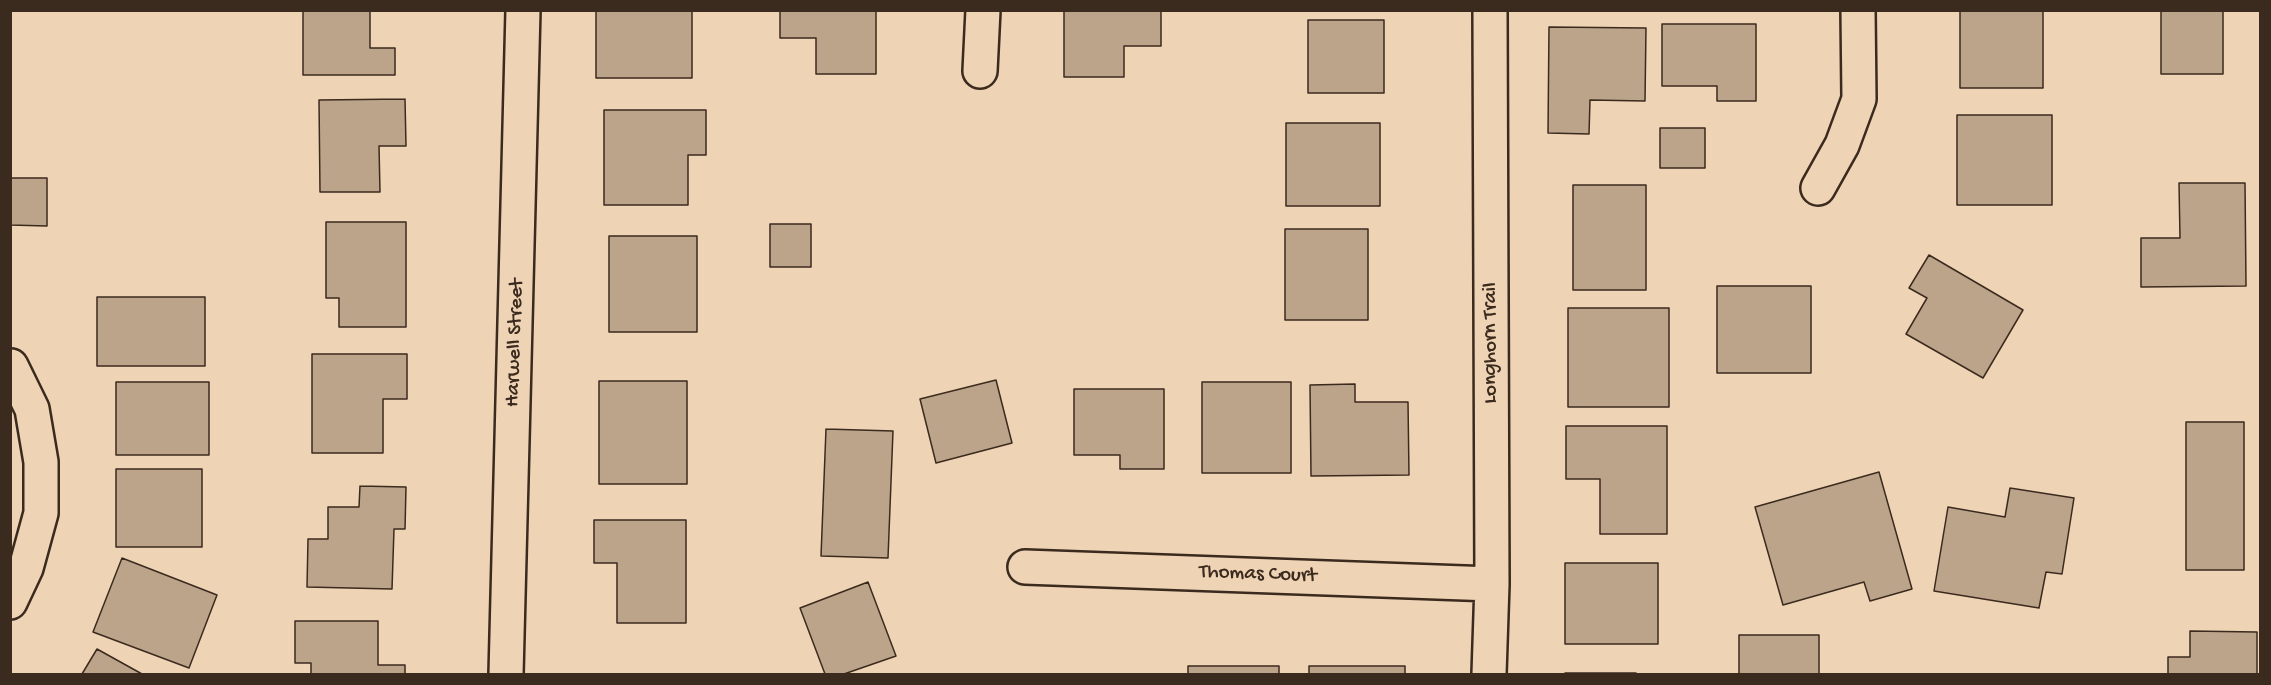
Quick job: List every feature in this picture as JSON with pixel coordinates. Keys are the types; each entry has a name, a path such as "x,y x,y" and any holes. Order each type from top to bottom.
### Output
{"street":[{"name":"Harwell Street","path":"506,675 524,10"},
{"path":"980,71 983,10"},
{"name":"Longhorn Trail","path":"1489,675 1492,584 1490,10"},
{"path":"1818,188 1842,145 1859,99 1858,10"},
{"path":"10,602 26,568 41,513 41,462 32,409 11,366"},
{"name":"Thomas Court","path":"1025,567 1492,584"}],"building":[{"path":"303,10 370,10 370,48 395,48 395,75 303,75"},
{"path":"596,10 692,10 692,78 596,78"},
{"path":"780,10 876,10 876,74 816,74 816,38 780,38"},
{"path":"1064,10 1161,10 1161,46 1124,46 1124,77 1064,77"},
{"path":"1960,10 2043,10 2043,88 1960,88"},
{"path":"2161,10 2223,10 2223,74 2161,74"},
{"path":"1308,20 1384,20 1384,93 1308,93"},
{"path":"1662,24 1756,24 1756,101 1717,101 1717,86 1662,86"},
{"path":"1549,27 1646,28 1645,101 1590,100 1589,134 1548,133"},
{"path":"405,99 406,146 379,146 380,192 320,192 319,100"},
{"path":"604,110 706,110 706,155 688,155 688,205 604,205"},
{"path":"1957,115 2052,115 2052,205 1957,205"},
{"path":"1286,123 1380,123 1380,206 1286,206"},
{"path":"1660,128 1705,128 1705,168 1660,168"},
{"path":"10,178 47,178 47,226 10,225"},
{"path":"2179,183 2245,183 2246,286 2141,287 2141,238 2180,238"},
{"path":"1573,185 1646,185 1646,290 1573,290"},
{"path":"326,222 406,222 406,327 339,327 339,298 326,298"},
{"path":"770,224 811,224 811,267 770,267"},
{"path":"1285,229 1368,229 1368,320 1285,320"},
{"path":"609,236 697,236 697,332 609,332"},
{"path":"1929,255 2023,310 1983,378 1906,334 1927,298 1909,288"},
{"path":"1717,286 1811,286 1811,373 1717,373"},
{"path":"97,297 205,297 205,366 97,366"},
{"path":"1568,308 1669,308 1669,407 1568,407"},
{"path":"312,354 407,354 407,399 383,399 383,453 312,453"},
{"path":"996,380 1012,443 936,463 920,399"},
{"path":"599,381 687,381 687,484 599,484"},
{"path":"116,382 209,382 209,455 116,455"},
{"path":"1202,382 1291,382 1291,473 1202,473"},
{"path":"1355,384 1355,402 1408,402 1409,475 1311,476 1310,385"},
{"path":"1074,389 1164,389 1164,469 1120,469 1120,455 1074,455"},
{"path":"2186,422 2244,422 2244,570 2186,570"},
{"path":"1566,426 1667,426 1667,534 1600,534 1600,479 1566,479"},
{"path":"826,429 893,431 888,558 821,556"},
{"path":"116,469 202,469 202,547 116,547"},
{"path":"1879,472 1912,589 1870,601 1864,582 1783,605 1755,507"},
{"path":"360,486 406,487 405,529 394,529 392,589 307,587 308,539 328,539 328,507 359,507"},
{"path":"2010,488 2074,498 2062,574 2046,572 2039,608 1934,591 1948,507 2005,517"},
{"path":"594,520 686,520 686,623 617,623 617,563 594,563"},
{"path":"122,558 217,595 189,668 93,632"},
{"path":"1565,563 1658,563 1658,644 1565,644"},
{"path":"868,582 896,656 844,674 825,674 800,608"},
{"path":"295,621 378,621 378,665 405,665 405,674 311,674 311,663 295,663"},
{"path":"2190,631 2257,632 2257,674 2168,674 2168,657 2190,657"},
{"path":"1739,635 1819,635 1819,674 1739,674"},
{"path":"97,649 142,674 82,674"},
{"path":"1188,666 1279,666 1279,674 1188,674"},
{"path":"1309,666 1405,666 1405,674 1309,674"},
{"path":"1636,673 1636,674 1565,674"}]}
